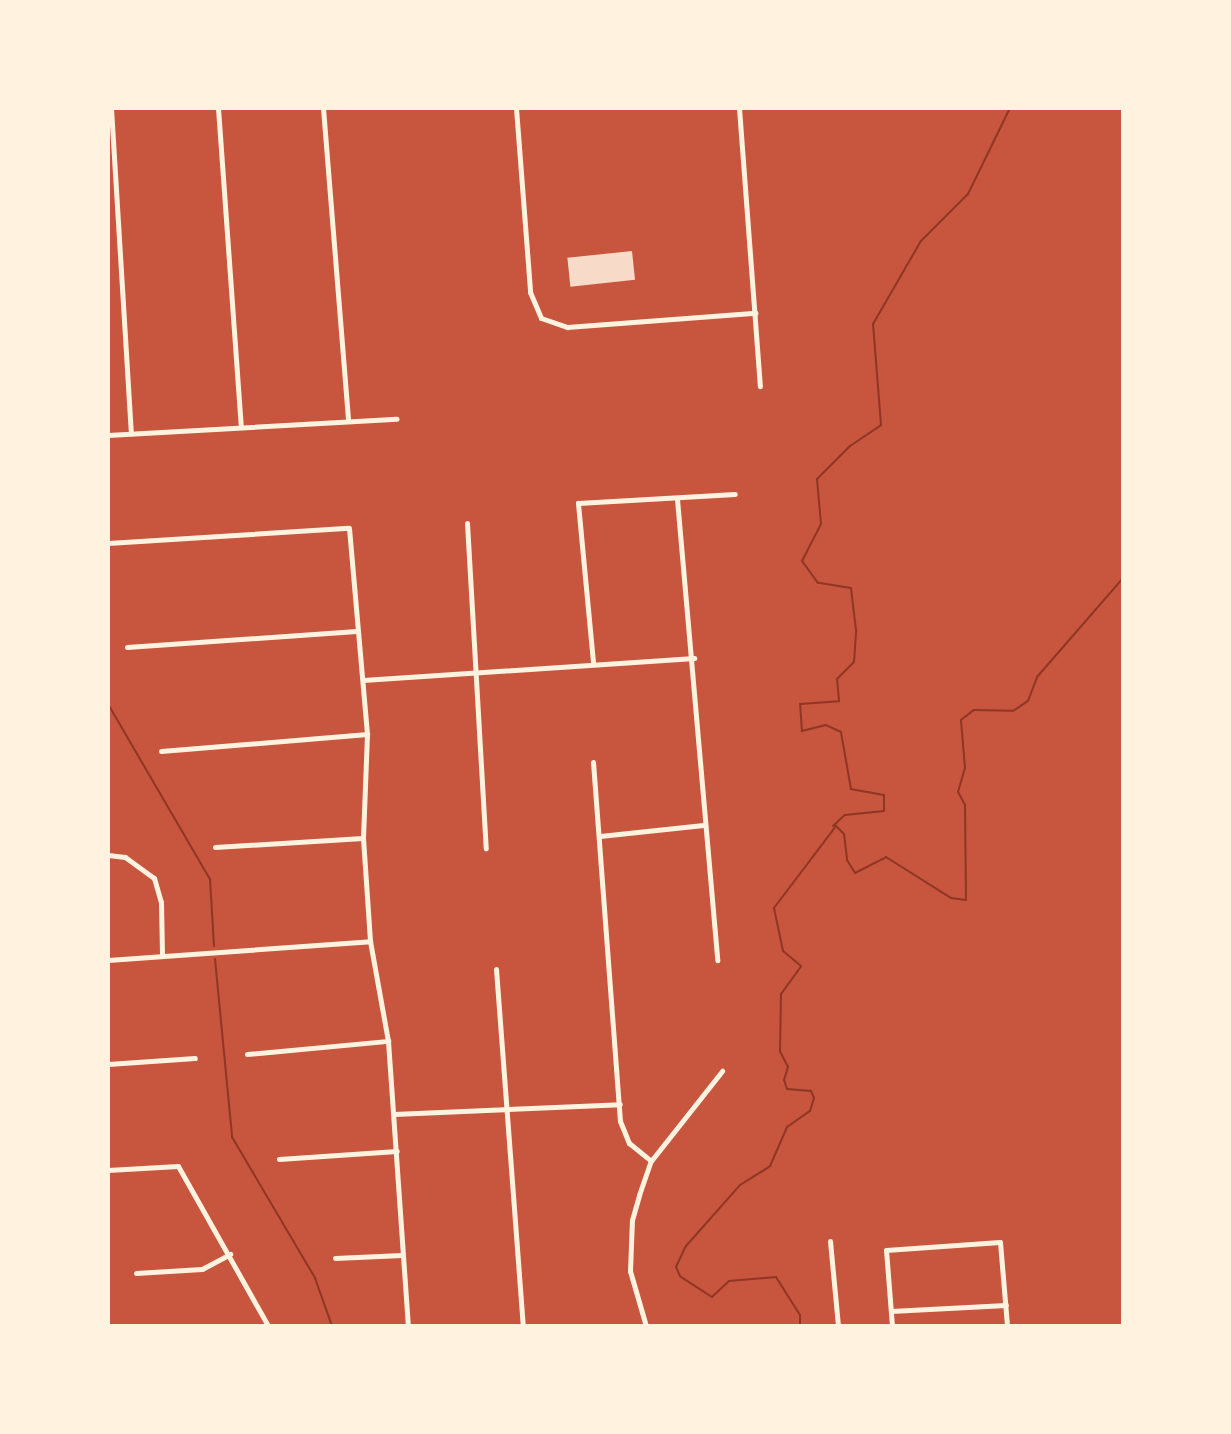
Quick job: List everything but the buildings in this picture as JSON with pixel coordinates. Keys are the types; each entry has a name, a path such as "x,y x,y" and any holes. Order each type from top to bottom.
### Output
{"street":[{"path":"111,108 111,162 131,433"},
{"path":"218,108 241,425"},
{"path":"323,108 348,420"},
{"path":"516,108 532,303 548,322 567,327 755,313"},
{"path":"739,108 760,386"},
{"path":"108,435 241,425 397,419"},
{"path":"593,662 578,503 735,494"},
{"path":"677,499 694,658 703,825 717,960"},
{"path":"467,523 486,848"},
{"path":"108,543 349,528 367,734 363,838 370,941 388,1041 408,1326"},
{"path":"127,647 356,631"},
{"path":"363,680 476,675 593,662 694,658"},
{"path":"161,751 367,734"},
{"path":"593,762 620,1104 629,1143 651,1161"},
{"path":"600,836 703,825"},
{"path":"215,847 363,838"},
{"path":"108,855 125,857 154,878 161,902 162,956"},
{"path":"108,960 370,941"},
{"path":"496,969 523,1326"},
{"path":"247,1054 388,1041"},
{"path":"108,1064 195,1058"},
{"path":"646,1326 632,1283 630,1244 651,1161 722,1071"},
{"path":"394,1114 620,1104"},
{"path":"279,1159 397,1151"},
{"path":"108,1170 178,1166 268,1326"},
{"path":"830,1241 838,1326"},
{"path":"892,1326 886,1250 1000,1242 1007,1326"},
{"path":"136,1273 202,1269 230,1254"},
{"path":"335,1258 402,1255"},
{"path":"891,1311 1006,1305"}],"waterway":[{"path":"833,826 845,815 884,811 884,795 851,789 841,732 826,725 802,731 800,704 839,701 837,679 854,662 856,630 851,588 818,583 802,561 821,524 817,479 850,446 881,425 873,324 921,241 968,194 1010,108"},
{"path":"800,1326 800,1315 776,1277 729,1281 712,1297 680,1276 676,1267 686,1246 740,1185 770,1166 787,1127 810,1111 814,1098 811,1091 787,1089 784,1080 788,1067 780,1051 781,994 801,966 783,951 774,908 836,826 844,834 847,860 855,873 886,857 951,898 966,900 965,805 958,792 965,768 961,720 974,710 1013,711 1028,701 1037,677 1123,578"},
{"path":"108,704 210,879 214,946"},
{"path":"215,959 232,1137 315,1278 332,1326"}]}
